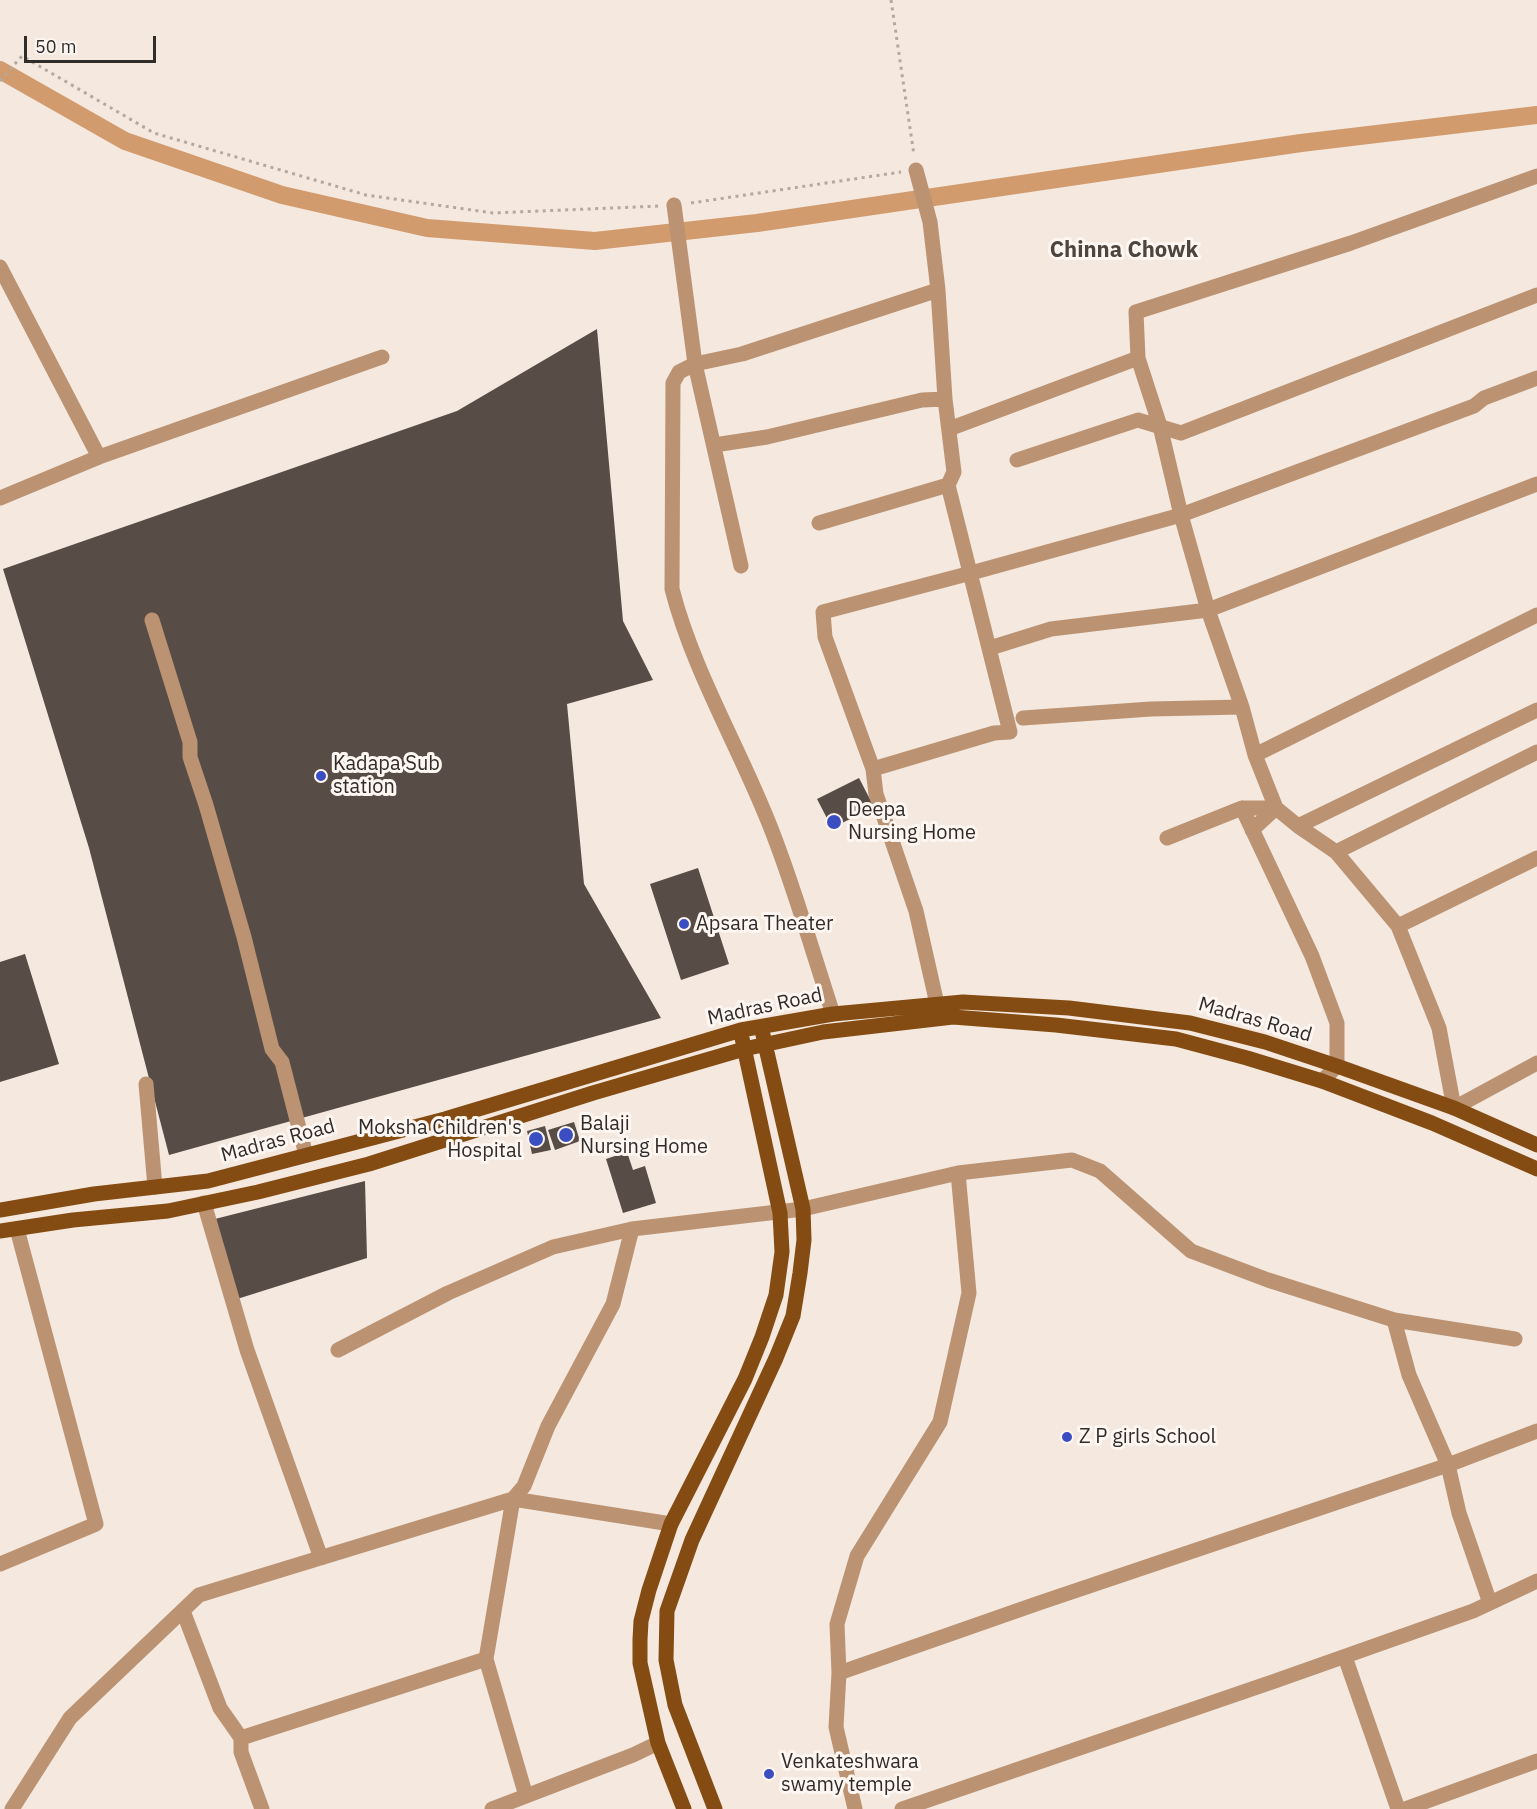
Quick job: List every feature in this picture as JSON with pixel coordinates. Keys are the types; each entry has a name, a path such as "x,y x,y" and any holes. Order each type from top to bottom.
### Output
{"main road":[{"name":"Madras Road","path":"0,1210 94,1194 208,1181 445,1119 741,1030 833,1014 963,1002 1069,1008 1190,1023 1265,1042 1337,1066 1454,1108 1537,1145"},
{"path":"0,1232 73,1220 168,1211 258,1192 369,1164 593,1093 744,1049 823,1032 953,1017 1056,1025 1176,1039 1322,1081 1432,1123 1537,1169"},
{"path":"715,1809 675,1705 666,1660 667,1611 692,1540 761,1392 793,1316 801,1273 804,1240 803,1209 760,1026"},
{"path":"684,1809 658,1743 640,1663 641,1621 671,1524 745,1379 762,1337 776,1294 782,1252 780,1213 741,1030"}],"street":[{"path":"873,769 994,733 1010,732 948,485 954,472 945,399 938,290 930,222 916,170"},
{"path":"1537,176 1351,243 1136,312 1138,358 1160,426 1181,515 1208,610 1242,707 1255,755 1276,808 1336,852 1398,927 1439,1028 1454,1108 1537,1063"},
{"path":"674,205 695,363 741,566"},
{"path":"0,267 99,457"},
{"path":"833,1014 772,830 697,663 680,619 672,590 673,383 679,372 695,363 742,354 938,290"},
{"path":"1017,460 1138,420 1181,433 1537,295"},
{"path":"0,498 99,457 382,357"},
{"path":"949,429 1138,358"},
{"path":"937,1004 916,910 876,794 873,769 825,638 823,612 1181,515 1474,406 1484,398 1537,378"},
{"path":"714,445 767,437 922,400 945,399"},
{"path":"990,648 1051,629 1208,610 1537,484"},
{"path":"819,523 948,485"},
{"path":"1255,755 1537,615"},
{"path":"152,620 190,742 190,756 244,937 272,1049 282,1062 306,1155"},
{"path":"1023,718 1151,709 1242,707"},
{"path":"1298,826 1537,710"},
{"path":"1336,852 1537,752"},
{"path":"1167,838 1242,808 1276,808"},
{"path":"1242,808 1312,956 1337,1023 1337,1066 1322,1081"},
{"path":"1252,830 1276,808"},
{"path":"1398,927 1537,858"},
{"path":"146,1084 155,1187"},
{"path":"338,1350 448,1293 553,1246 632,1229 803,1209 958,1173 1072,1160 1100,1171 1191,1251 1268,1280 1394,1320 1515,1339"},
{"path":"855,1809 836,1727 839,1673 837,1624 857,1556 940,1422 969,1293 958,1173"},
{"path":"204,1203 247,1350 321,1558"},
{"path":"0,1564 96,1524 16,1229"},
{"path":"526,1796 486,1659 513,1499 524,1486 548,1426 613,1304 632,1229"},
{"path":"1394,1320 1408,1375 1448,1465 1460,1513 1490,1603"},
{"path":"839,1673 1448,1465 1537,1431"},
{"path":"12,1809 70,1718 199,1595 513,1499 671,1524"},
{"path":"902,1809 1345,1657 1473,1611 1537,1581"},
{"path":"183,1611 220,1708 241,1738 241,1752 262,1809"},
{"path":"1345,1657 1398,1809"},
{"path":"241,1738 486,1659"},
{"path":"492,1809 633,1755 658,1743"},
{"path":"1406,1809 1537,1761"}],"path":[{"path":"0,81 22,56 153,133 366,195 493,213 674,205 916,170 891,0"}],"building":[{"name":"Kadapa Sub station","path":"597,329 623,621 653,680 567,704 584,884 661,1018 169,1155 89,848 3,569 457,411"},
{"path":"859,778 874,807 832,828 817,799"},
{"path":"698,868 729,964 681,980 650,884"},
{"path":"25,954 59,1064 0,1082 0,962"},
{"path":"574,1122 580,1141 555,1150 548,1130"},
{"path":"545,1126 551,1150 532,1154 527,1131"},
{"path":"627,1152 633,1170 645,1166 656,1203 623,1213 606,1159"},
{"path":"365,1181 367,1258 234,1300 207,1221"}],"waterway":[{"path":"0,70 125,141 282,195 427,228 595,241 757,223 1301,143 1537,115"}],"place":[{"name":"Kadapa Sub station","path":"321,776"},
{"name":"Deepa Nursing Home","path":"834,822"},
{"name":"Apsara Theater","path":"684,924"},
{"name":"Balaji Nursing Home","path":"566,1135"},
{"name":"Moksha Children's Hospital","path":"536,1139"},
{"name":"Z P girls School","path":"1067,1437"},
{"name":"Venkateshwara swamy temple","path":"769,1774"}],"district":[{"name":"Chinna Chowk","path":"1124,251"}]}
